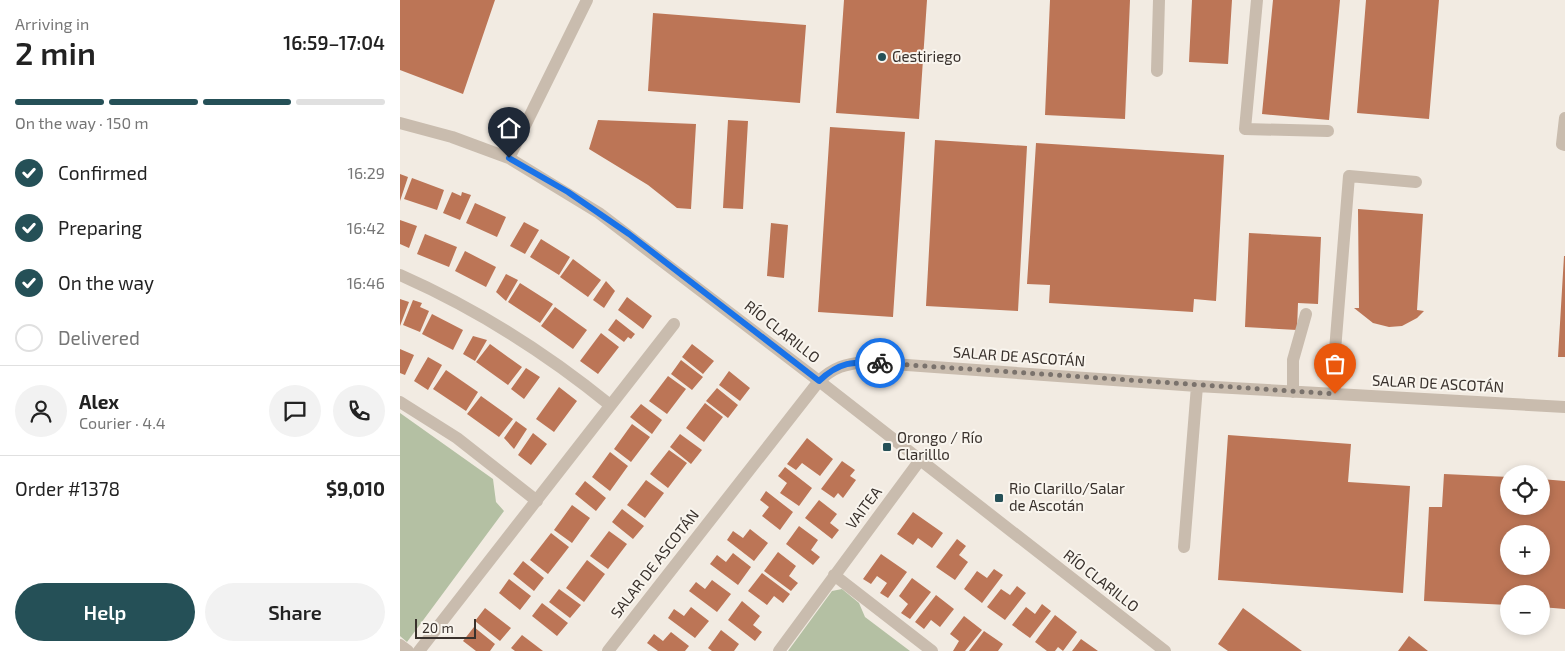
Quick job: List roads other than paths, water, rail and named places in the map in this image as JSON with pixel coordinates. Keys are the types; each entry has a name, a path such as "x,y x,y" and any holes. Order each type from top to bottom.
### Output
{"street":[{"path":"509,158 587,0"},
{"path":"1158,0 1158,71"},
{"path":"1257,0 1245,129 1328,131"},
{"path":"1565,118 1562,144 1565,145"},
{"name":"RÍO CLARILLO","path":"400,123 452,137 509,158 568,192 629,234 1163,650"},
{"path":"1335,394 1334,363 1349,176 1416,182"},
{"path":"400,275 448,296 501,327 564,368 610,405"},
{"path":"1293,392 1293,360 1306,314"},
{"path":"419,651 674,324"},
{"name":"SALAR DE ASCOTÁN","path":"608,651 819,381 831,370 843,364 865,362 1197,386 1565,407"},
{"path":"1184,547 1197,386"},
{"path":"400,402 457,438 537,500"},
{"name":"VAITEA","path":"779,651 920,460"},
{"path":"834,575 932,651"},
{"path":"400,645 408,651"}],"place":[{"name":"Gestiriego","path":"882,57"},
{"name":"Orongo / Río Clarilllo","path":"887,447"},
{"name":"Rio Clarillo/Salar de Ascotán","path":"999,498"}]}
